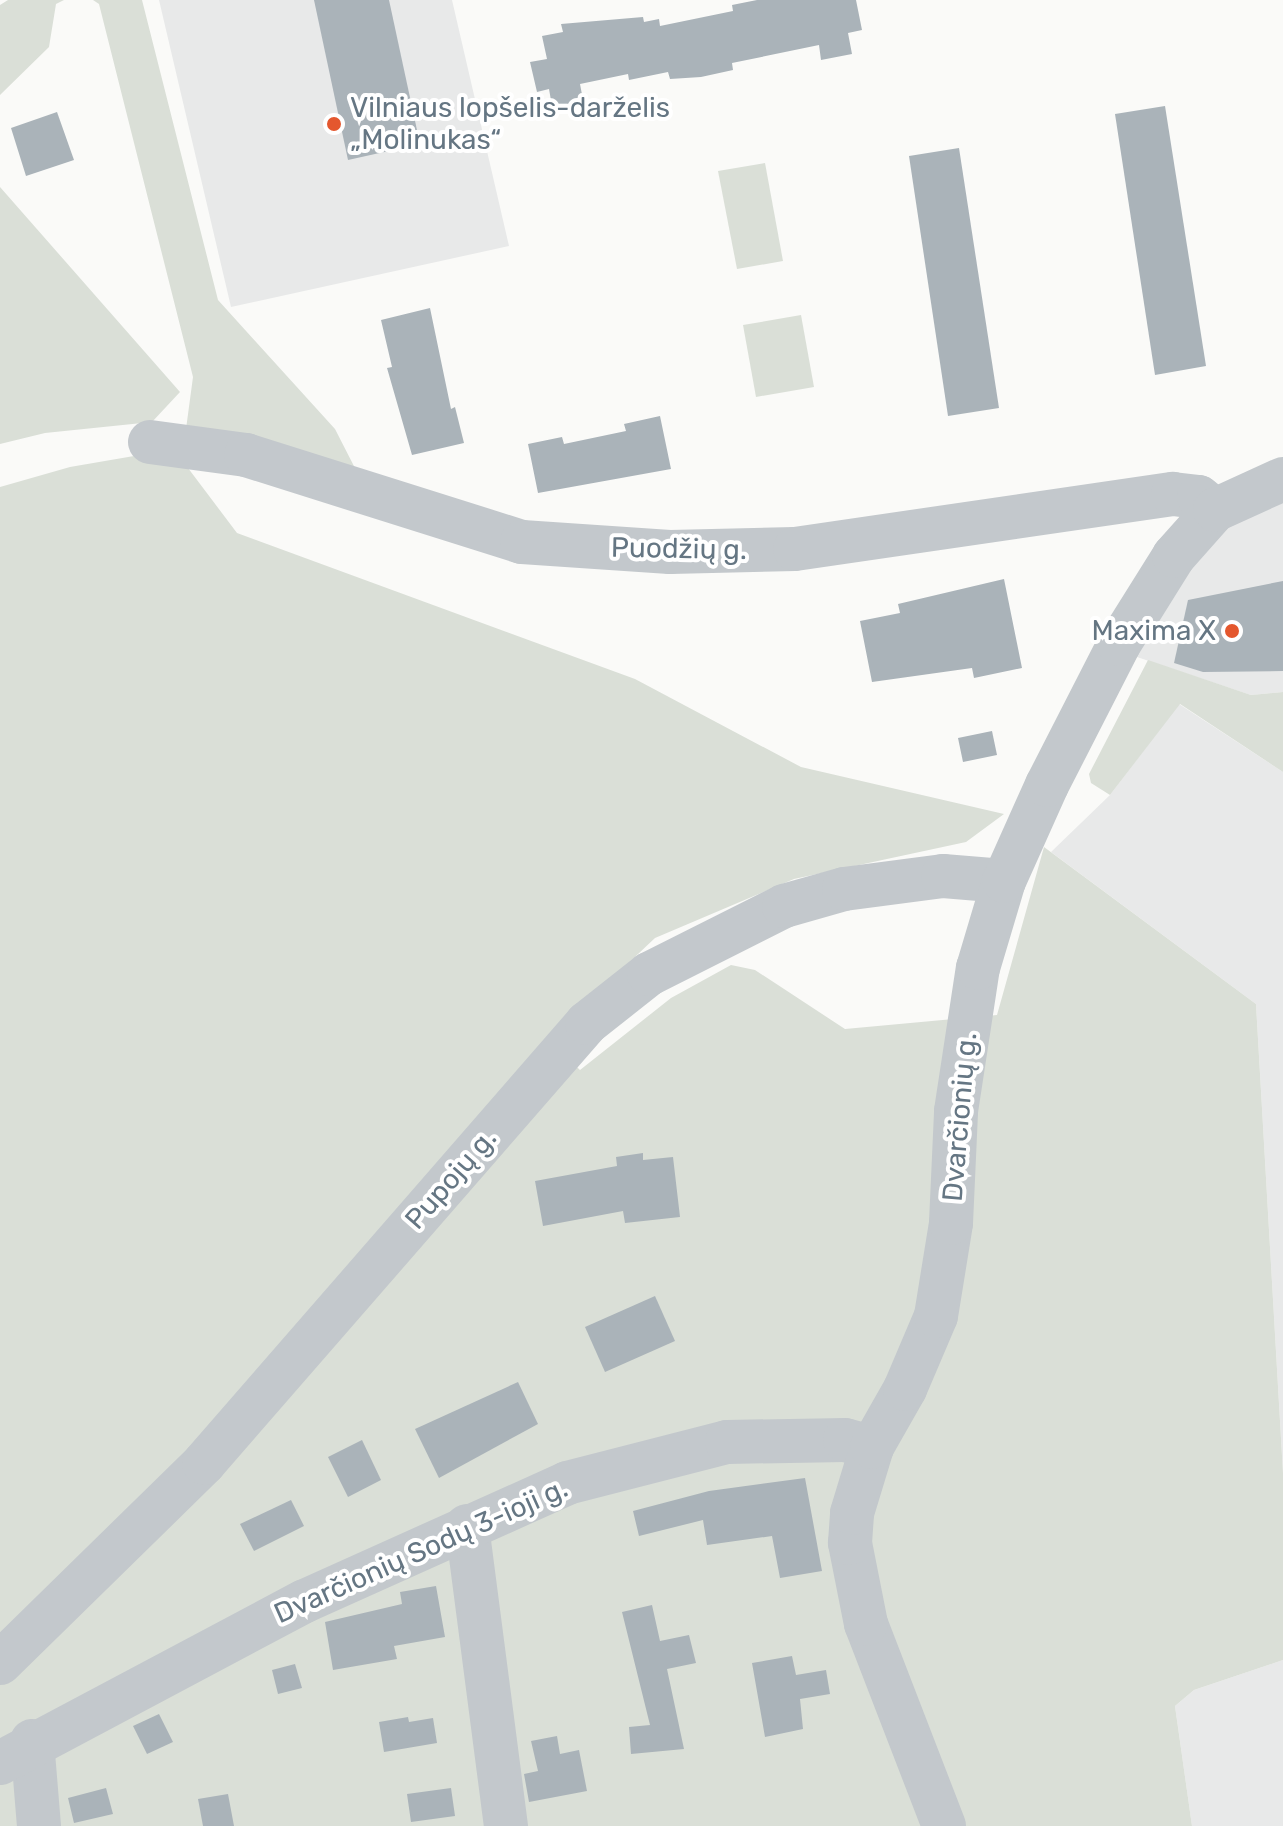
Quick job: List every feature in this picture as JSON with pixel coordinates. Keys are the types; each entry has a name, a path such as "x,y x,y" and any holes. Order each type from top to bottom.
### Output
{"street":[{"name":"Puodžių g.","path":"150,442 246,455 522,542 640,550 795,549 1173,494 1199,497 1215,510"},
{"name":"Dvarčionių g.","path":"944,1826 854,1579 852,1513 872,1447 905,1389 936,1316 951,1223 956,1111 978,968 1004,881 1119,644 1174,556 1215,510 1283,479"},
{"name":"Pupojų g.","path":"0,1663 204,1463 587,1023 649,974 784,906 844,889 943,876 979,875 1004,881"},
{"name":"Dvarčionių Sodų 3-ioji g.","path":"16,1752 305,1601 567,1483 727,1442 845,1440 872,1447"},
{"path":"467,1526 506,1826"},
{"path":"16,1752 39,1826"}],"shaded area":[{"path":"8,0 64,0 56,4 49,47 0,95 0,5"},
{"path":"93,0 142,0 218,300 335,429 358,474 186,429 193,377 99,4"},
{"name":"Vilniaus lopšelis-darželis „Molinukas“","path":"159,0 452,0 509,246 231,307"},
{"path":"765,163 783,261 737,269 718,171"},
{"path":"0,187 180,392 152,422 45,433 0,444"},
{"path":"801,315 814,387 756,397 743,325"},
{"path":"163,451 188,468 237,533 635,679 801,767 1004,814 966,842 794,879 655,938 548,1039 580,1070 671,998 731,965 755,970 845,1029 997,1015 1044,847 1256,1004 1283,1473 1283,1660 1194,1690 1175,1706 1192,1826 0,1826 0,487 70,467"},
{"path":"1283,494 1283,692 1251,695 1134,656 1220,522"},
{"path":"1148,660 1251,695 1283,692 1283,772 1180,704 1110,795 1091,783 1089,774"},
{"path":"1179,704 1283,772 1283,1473 1256,1004 1051,852 1110,795"},
{"path":"1283,1660 1283,1826 1192,1826 1175,1706 1194,1690"}],"building":[{"path":"314,0 389,0 420,144 348,160"},
{"path":"757,0 856,0 862,30 848,33 852,54 821,60 819,45 732,63 733,70 701,77 670,79 668,72 629,80 628,74 580,84 584,105 553,112 549,89 537,92 530,62 547,59 542,36 563,32 561,24 643,17 644,22 659,19 660,26 733,11 732,5"},
{"path":"1165,106 1206,366 1155,375 1115,114"},
{"path":"57,112 74,160 26,176 11,128"},
{"path":"959,148 999,408 948,416 909,156"},
{"path":"430,308 451,409 455,407 464,443 412,455 387,368 392,367 381,320"},
{"path":"660,416 671,469 538,493 528,444 562,437 564,444 626,431 624,424"},
{"path":"1004,579 1022,668 974,678 972,668 872,682 860,621 900,613 898,604"},
{"name":"Maxima X","path":"1283,581 1283,671 1203,672 1174,663 1188,600"},
{"path":"992,731 997,755 963,762 958,738"},
{"path":"643,1153 643,1160 673,1157 680,1217 625,1223 623,1211 543,1226 535,1181 617,1166 616,1157"},
{"path":"655,1296 675,1341 605,1372 585,1327"},
{"path":"518,1382 538,1424 439,1478 415,1429"},
{"path":"362,1440 381,1480 348,1497 328,1457"},
{"path":"805,1478 822,1571 780,1578 772,1536 707,1545 703,1520 639,1536 633,1511 709,1491"},
{"path":"291,1500 304,1526 254,1551 240,1524"},
{"path":"436,1586 445,1637 394,1646 397,1659 333,1670 325,1622 402,1604 400,1592"},
{"path":"652,1605 660,1641 689,1635 696,1663 667,1669 684,1749 631,1754 629,1727 650,1725 622,1612"},
{"path":"792,1656 796,1675 826,1670 830,1694 800,1699 803,1729 765,1737 752,1663"},
{"path":"295,1664 302,1688 278,1694 272,1670"},
{"path":"159,1714 173,1742 147,1754 133,1726"},
{"path":"408,1717 409,1722 433,1718 437,1743 384,1752 379,1722"},
{"path":"557,1736 560,1754 579,1750 587,1791 529,1802 524,1774 538,1771 531,1741"},
{"path":"106,1788 113,1814 74,1823 68,1798"},
{"path":"451,1788 455,1816 411,1822 407,1794"},
{"path":"228,1794 234,1826 203,1826 198,1799"}],"place":[{"name":"Vilniaus lopšelis-darželis „Molinukas“","path":"334,124"},
{"name":"Maxima X","path":"1232,631"}]}
